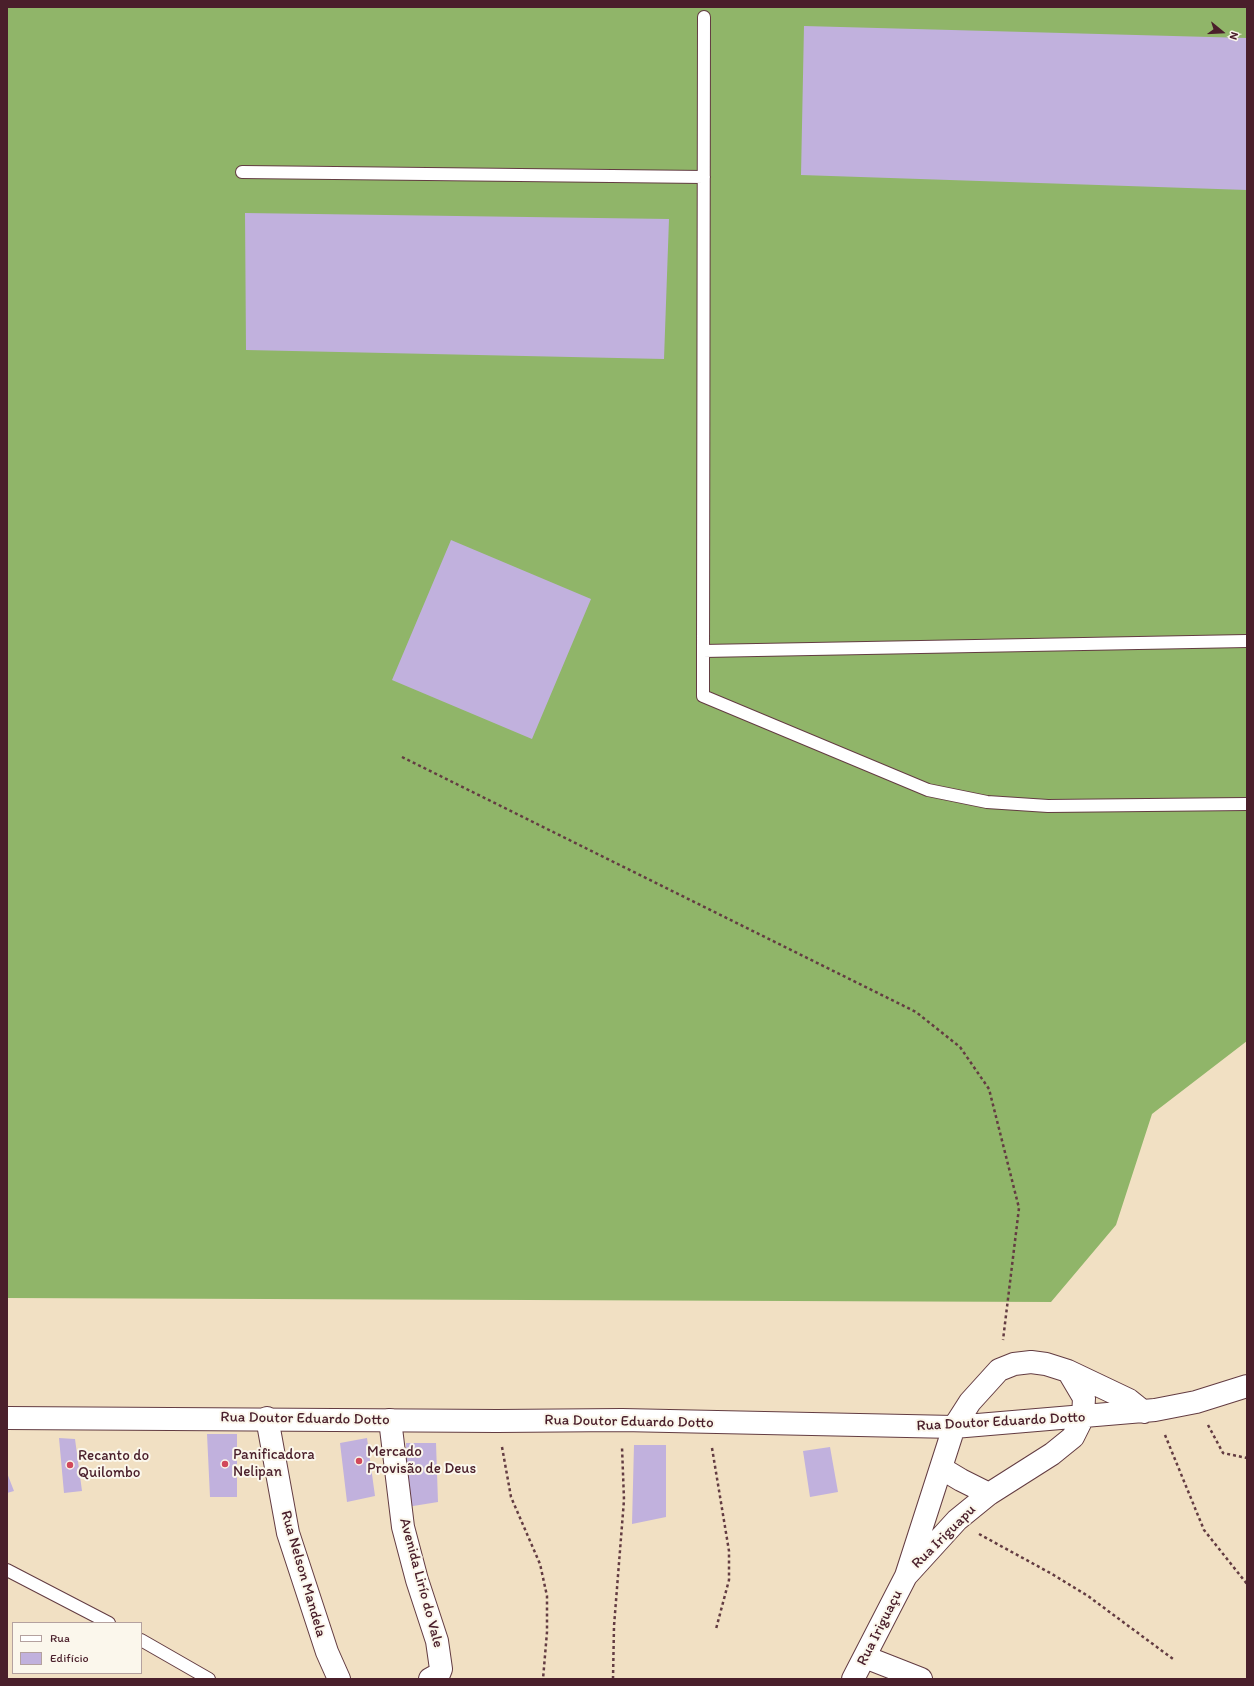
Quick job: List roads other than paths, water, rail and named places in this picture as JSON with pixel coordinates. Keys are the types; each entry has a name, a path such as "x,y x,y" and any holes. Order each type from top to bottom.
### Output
{"main road":[{"name":"Rua Iriguapu","path":"906,1576 954,1427 970,1402 999,1370 1014,1364 1031,1362 1046,1364 1068,1371"},
{"path":"1068,1371 1150,1411"},
{"path":"1068,1371 1084,1398 1083,1417"},
{"name":"Rua Doutor Eduardo Dotto","path":"7,1418 267,1418 497,1421 622,1420 954,1427 1150,1411 1196,1402 1247,1386"},
{"name":"Rua Iriguapu","path":"906,1576 957,1520 989,1494 1065,1445 1073,1437 1083,1417"},
{"name":"Rua Nelson Mandela","path":"267,1418 288,1532 326,1652 339,1679"},
{"name":"Avenida Lirío do Vale","path":"390,1420 403,1527 417,1580 437,1641 441,1669 435,1677"},
{"path":"941,1468 989,1494"},
{"name":"Rua Iriguaçu","path":"853,1679 906,1576"},
{"path":"865,1657 921,1679"}],"lane":[{"path":"704,17 703,696 928,790 987,802 1048,806 1247,804"},
{"path":"242,172 704,177"},
{"path":"703,651 1247,641"},
{"path":"7,1570 107,1622"},
{"path":"142,1641 209,1679"}],"place":[{"name":"Mercado Provisão de Deus","path":"359,1461"},
{"name":"Panificadora Nelipan","path":"225,1464"},
{"name":"Recanto do Quilombo","path":"70,1465"}]}
